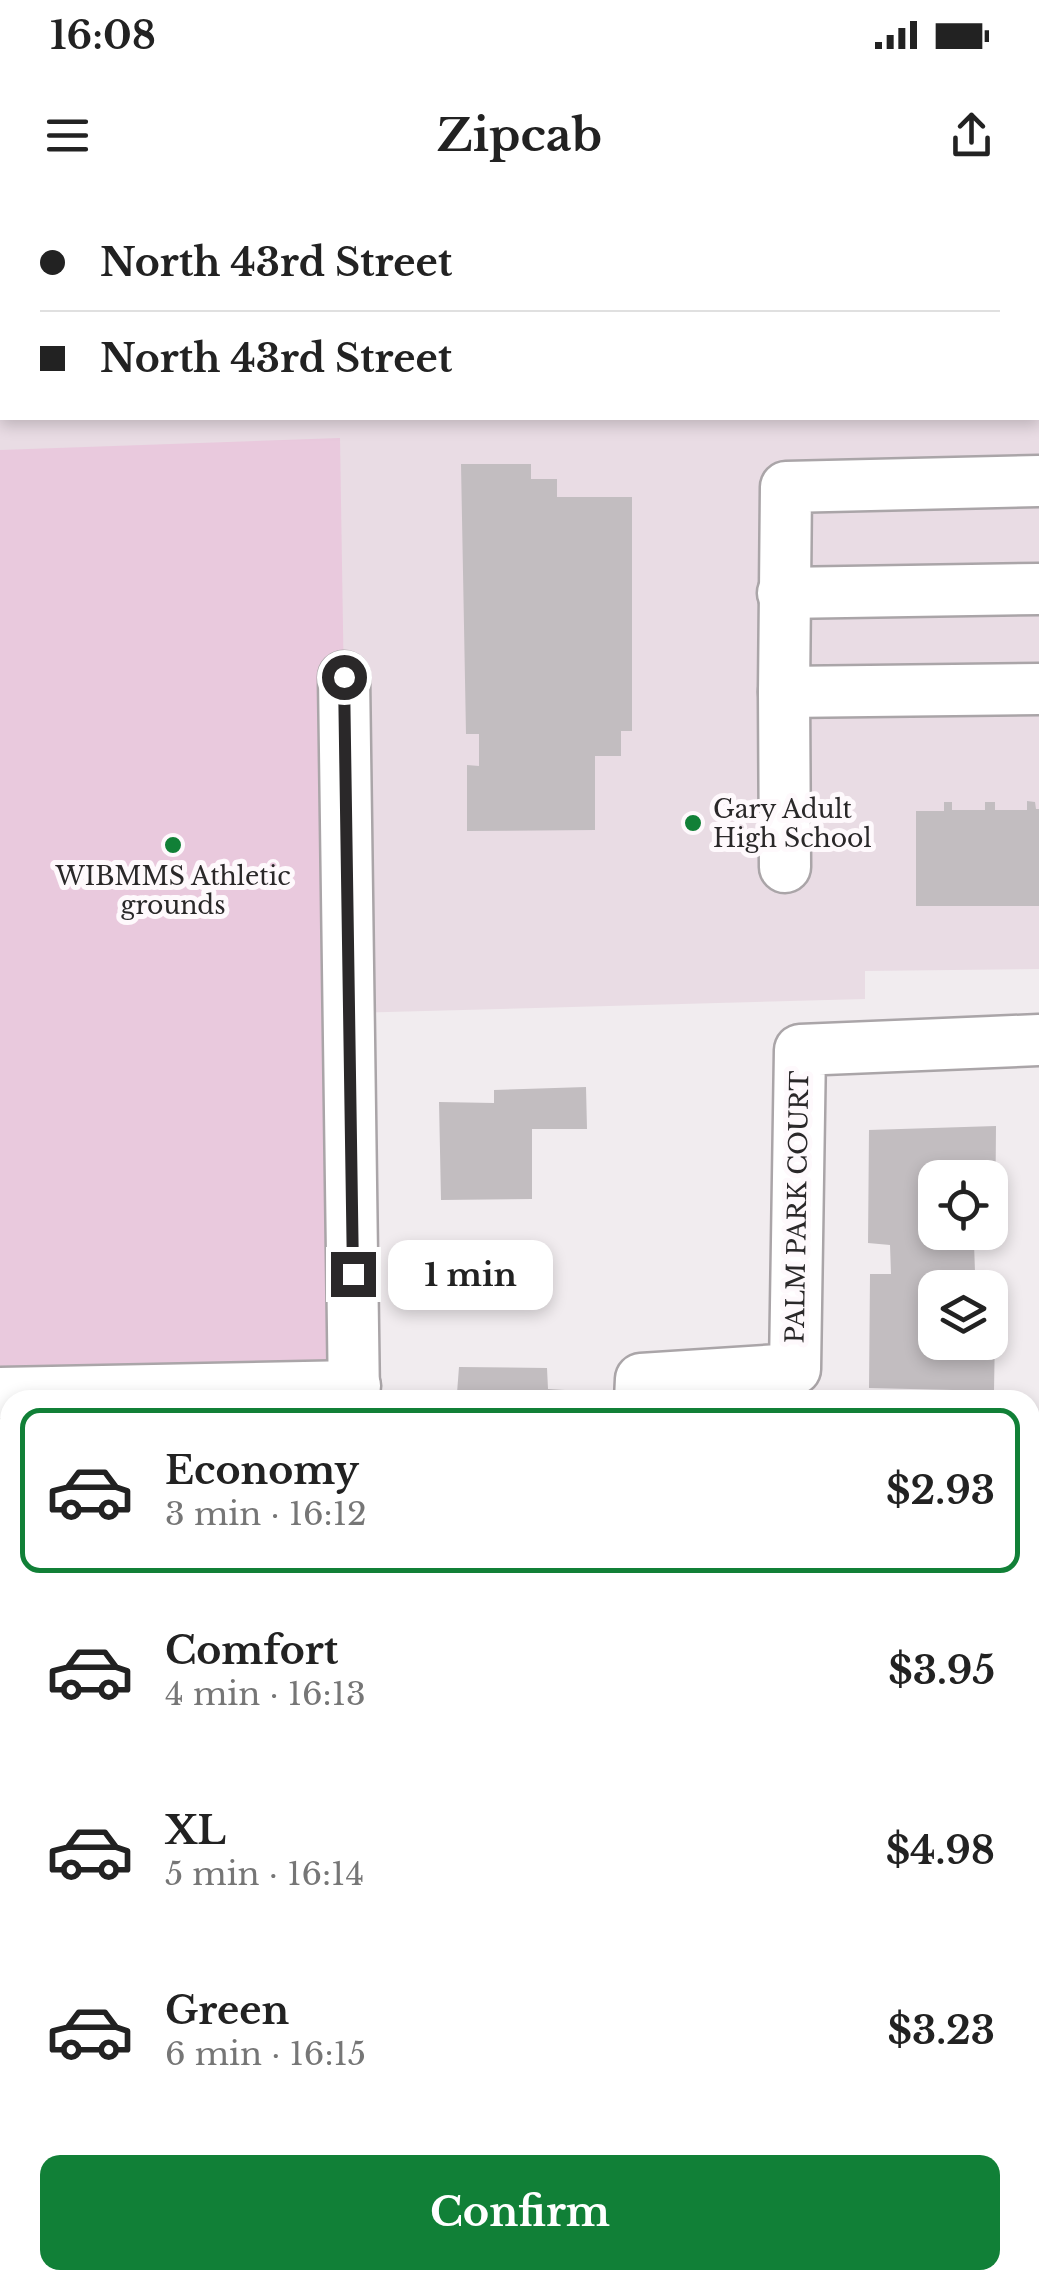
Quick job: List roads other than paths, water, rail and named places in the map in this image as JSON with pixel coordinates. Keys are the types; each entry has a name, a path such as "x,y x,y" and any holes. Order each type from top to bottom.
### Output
{"street":[{"path":"785,867 786,486 1039,481"},
{"path":"783,593 1039,589"},
{"path":"344,677 354,1390"},
{"path":"784,692 1039,690"},
{"name":"PALM PARK COURT","path":"640,1390 641,1379 794,1369 800,1050 1039,1040"}],"place":[{"name":"Gary Adult High School","path":"693,823"},
{"name":"WIBMMS Athletic grounds","path":"173,845"}]}
